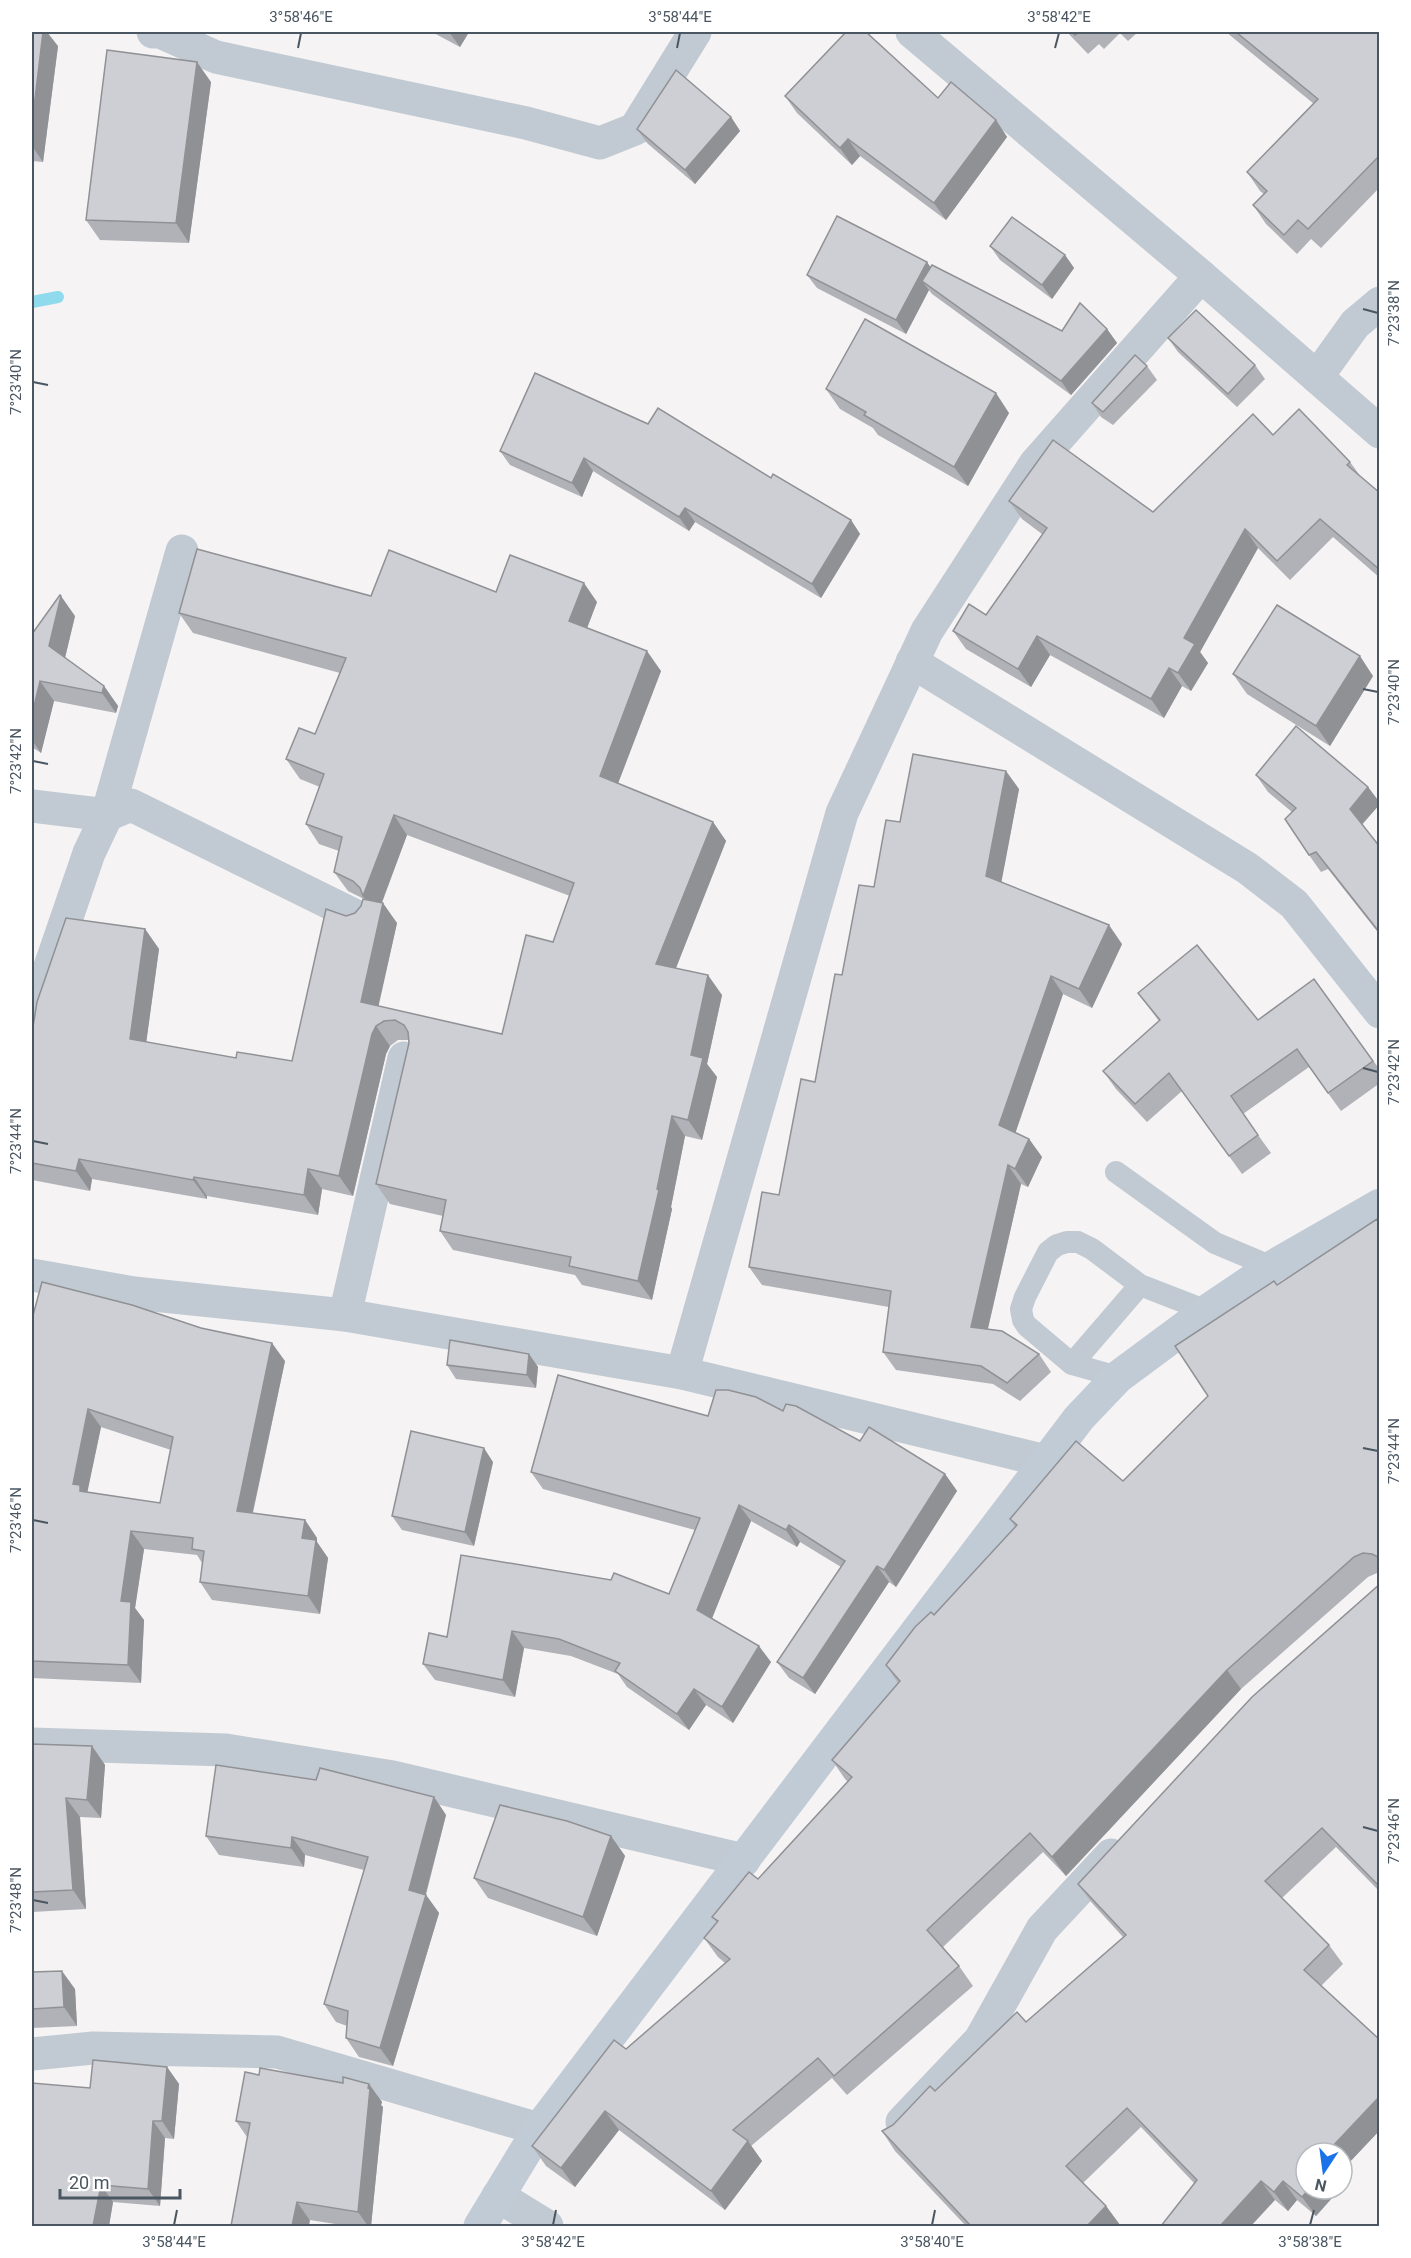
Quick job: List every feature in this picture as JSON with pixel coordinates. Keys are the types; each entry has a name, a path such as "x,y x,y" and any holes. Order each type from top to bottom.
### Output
{"street":[{"path":"153,32 160,32 216,57 526,123 600,143 634,129 695,32"},
{"path":"912,32 1201,276 1380,432"},
{"path":"682,1373 842,813 912,662 927,631 1035,464 1201,276"},
{"path":"1317,377 1355,324 1380,303"},
{"path":"32,1019 89,853 106,815 182,551"},
{"path":"912,662 1247,868 1294,904 1380,1012"},
{"path":"32,806 106,815 131,805 358,917"},
{"path":"345,1315 404,1058"},
{"path":"480,2226 539,2129 1079,1418 1118,1377 1207,1311 1272,1267 1380,1204"},
{"path":"32,1275 135,1293 345,1315 682,1373 1046,1461"},
{"path":"32,1744 226,1750 248,1753 393,1777 744,1860"},
{"path":"893,2132 980,2040 1042,1929 1131,1833"},
{"path":"32,2054 93,2048 276,2052 539,2129"},
{"path":"498,2196 547,2226"}],"lane":[{"path":"1116,1172 1215,1243 1272,1267"},
{"path":"1118,1377 1072,1364 1023,1320 1022,1309 1025,1298 1048,1252 1057,1245 1078,1242 1092,1249 1140,1285 1207,1311"},
{"path":"1072,1364 1140,1285"}],"building":[{"path":"32,32 43,32 32,124"},
{"path":"846,32 866,32 938,98 951,82 996,120 934,203 848,139 840,148 785,96"},
{"path":"1236,32 1380,32 1380,155 1308,229 1298,220 1284,235 1253,205 1267,191 1247,172 1318,99"},
{"path":"107,50 197,62 176,223 86,220"},
{"path":"676,70 731,117 685,170 637,129"},
{"path":"837,216 927,262 896,320 807,275"},
{"path":"1012,217 1065,255 1042,285 990,246"},
{"path":"932,265 1062,331 1080,303 1107,329 1061,381 922,281"},
{"path":"1196,310 1255,365 1228,394 1168,338"},
{"path":"865,319 996,393 954,467 864,415 866,412 826,389"},
{"path":"1135,355 1147,366 1103,412 1092,403"},
{"path":"535,373 648,424 658,408 771,478 773,474 851,520 812,584 685,508 679,517 584,458 572,483 500,451"},
{"path":"1299,409 1350,462 1347,465 1380,493 1380,570 1320,519 1277,561 1245,529 1184,638 1195,644 1178,673 1169,668 1151,699 1037,636 1018,669 953,631 969,604 986,615 1047,528 1009,501 1053,440 1153,512 1253,414 1273,435"},
{"path":"197,549 371,596 389,550 496,592 510,555 584,583 569,621 647,651 600,776 713,822 656,964 708,975 691,1055 703,1058 688,1120 672,1116 657,1189 659,1190 638,1281 569,1266 571,1257 440,1231 446,1200 376,1184 409,1043 408,1032 404,1025 395,1020 384,1021 376,1026 372,1034 339,1176 308,1169 304,1195 194,1177 193,1180 79,1159 76,1171 32,1163 32,1033 37,1002 66,918 145,929 130,1039 236,1058 237,1052 292,1061 326,909 346,916 355,913 363,899 383,903 361,1002 502,1034 526,935 553,942 574,883 394,815 363,896 360,888 353,881 334,872 342,837 306,824 324,774 286,759 299,728 315,734 346,658 179,613"},
{"path":"60,595 49,646 104,686 102,693 40,681 32,715 32,634"},
{"path":"1277,605 1360,656 1316,726 1233,674"},
{"path":"1296,726 1368,787 1350,809 1380,847 1380,933 1316,852 1309,855 1285,819 1296,808 1256,775"},
{"path":"913,754 1006,771 986,876 1109,925 1079,989 1051,976 999,1125 1029,1139 1015,1169 1008,1165 971,1327 1002,1331 1039,1354 1007,1383 981,1366 883,1352 891,1291 749,1267 762,1192 779,1195 801,1079 815,1082 835,974 842,975 859,885 874,887 886,820 900,822"},
{"path":"1197,945 1258,1020 1314,979 1373,1061 1328,1093 1297,1049 1231,1096 1258,1135 1229,1156 1169,1073 1135,1104 1103,1071 1160,1020 1138,993"},
{"path":"1377,1219 1380,1222 1380,1558 1363,1553 1354,1557 1227,1670 1052,1857 1030,1833 927,1930 959,1966 834,2076 818,2058 733,2130 748,2141 711,2191 605,2111 561,2168 532,2146 614,2040 626,2049 730,1959 704,1938 718,1921 712,1917 749,1872 758,1879 852,1777 832,1760 900,1681 886,1665 915,1627 931,1612 934,1615 1017,1525 1010,1519 1076,1441 1123,1481 1208,1396 1175,1346 1274,1281 1277,1285"},
{"path":"42,1282 132,1305 201,1328 272,1343 237,1511 305,1520 302,1538 316,1540 308,1596 200,1582 204,1551 192,1549 193,1538 131,1531 121,1601 131,1602 128,1665 32,1661 32,1319","holes":["88,1409 173,1437 160,1503 80,1491 80,1485 73,1484"]},
{"path":"450,1340 529,1354 527,1375 447,1365"},
{"path":"558,1375 708,1416 716,1390 728,1390 756,1397 783,1411 786,1404 796,1406 860,1441 869,1427 945,1474 884,1570 877,1566 803,1678 777,1662 845,1561 789,1525 786,1530 739,1505 697,1610 759,1646 722,1707 694,1689 677,1714 615,1671 620,1663 559,1639 512,1631 503,1680 423,1664 429,1633 447,1637 461,1555 611,1580 614,1573 669,1594 700,1518 531,1472"},
{"path":"411,1431 484,1448 465,1532 392,1516"},
{"path":"1380,1584 1380,1887 1322,1828 1265,1881 1329,1945 1304,1970 1380,2040 1380,2096 1338,2141 1294,2141 1294,2190 1283,2181 1274,2192 1261,2181 1220,2226 1161,2226 1197,2180 1127,2108 1066,2166 1106,2206 1087,2226 971,2226 882,2131 893,2125 930,2086 935,2091 1017,2012 1026,2022 1126,1935 1078,1884 1252,1697"},
{"path":"32,1744 92,1746 87,1800 66,1798 73,1890 32,1892"},
{"path":"216,1765 316,1780 320,1768 434,1797 409,1890 426,1895 380,2048 346,2038 348,2011 324,2004 368,1857 292,1837 291,1848 206,1836"},
{"path":"500,1805 567,1821 611,1836 583,1917 474,1878"},
{"path":"62,1971 64,2007 32,2009 32,1972"},
{"path":"93,2060 167,2067 162,2121 153,2121 148,2189 101,2185 93,2226 32,2226 32,2083 90,2088"},
{"path":"260,2068 343,2083 343,2077 369,2084 358,2212 297,2202 292,2226 231,2226 250,2123 236,2121 245,2072 259,2075"}],"waterway":[{"path":"32,302 58,297"}]}
